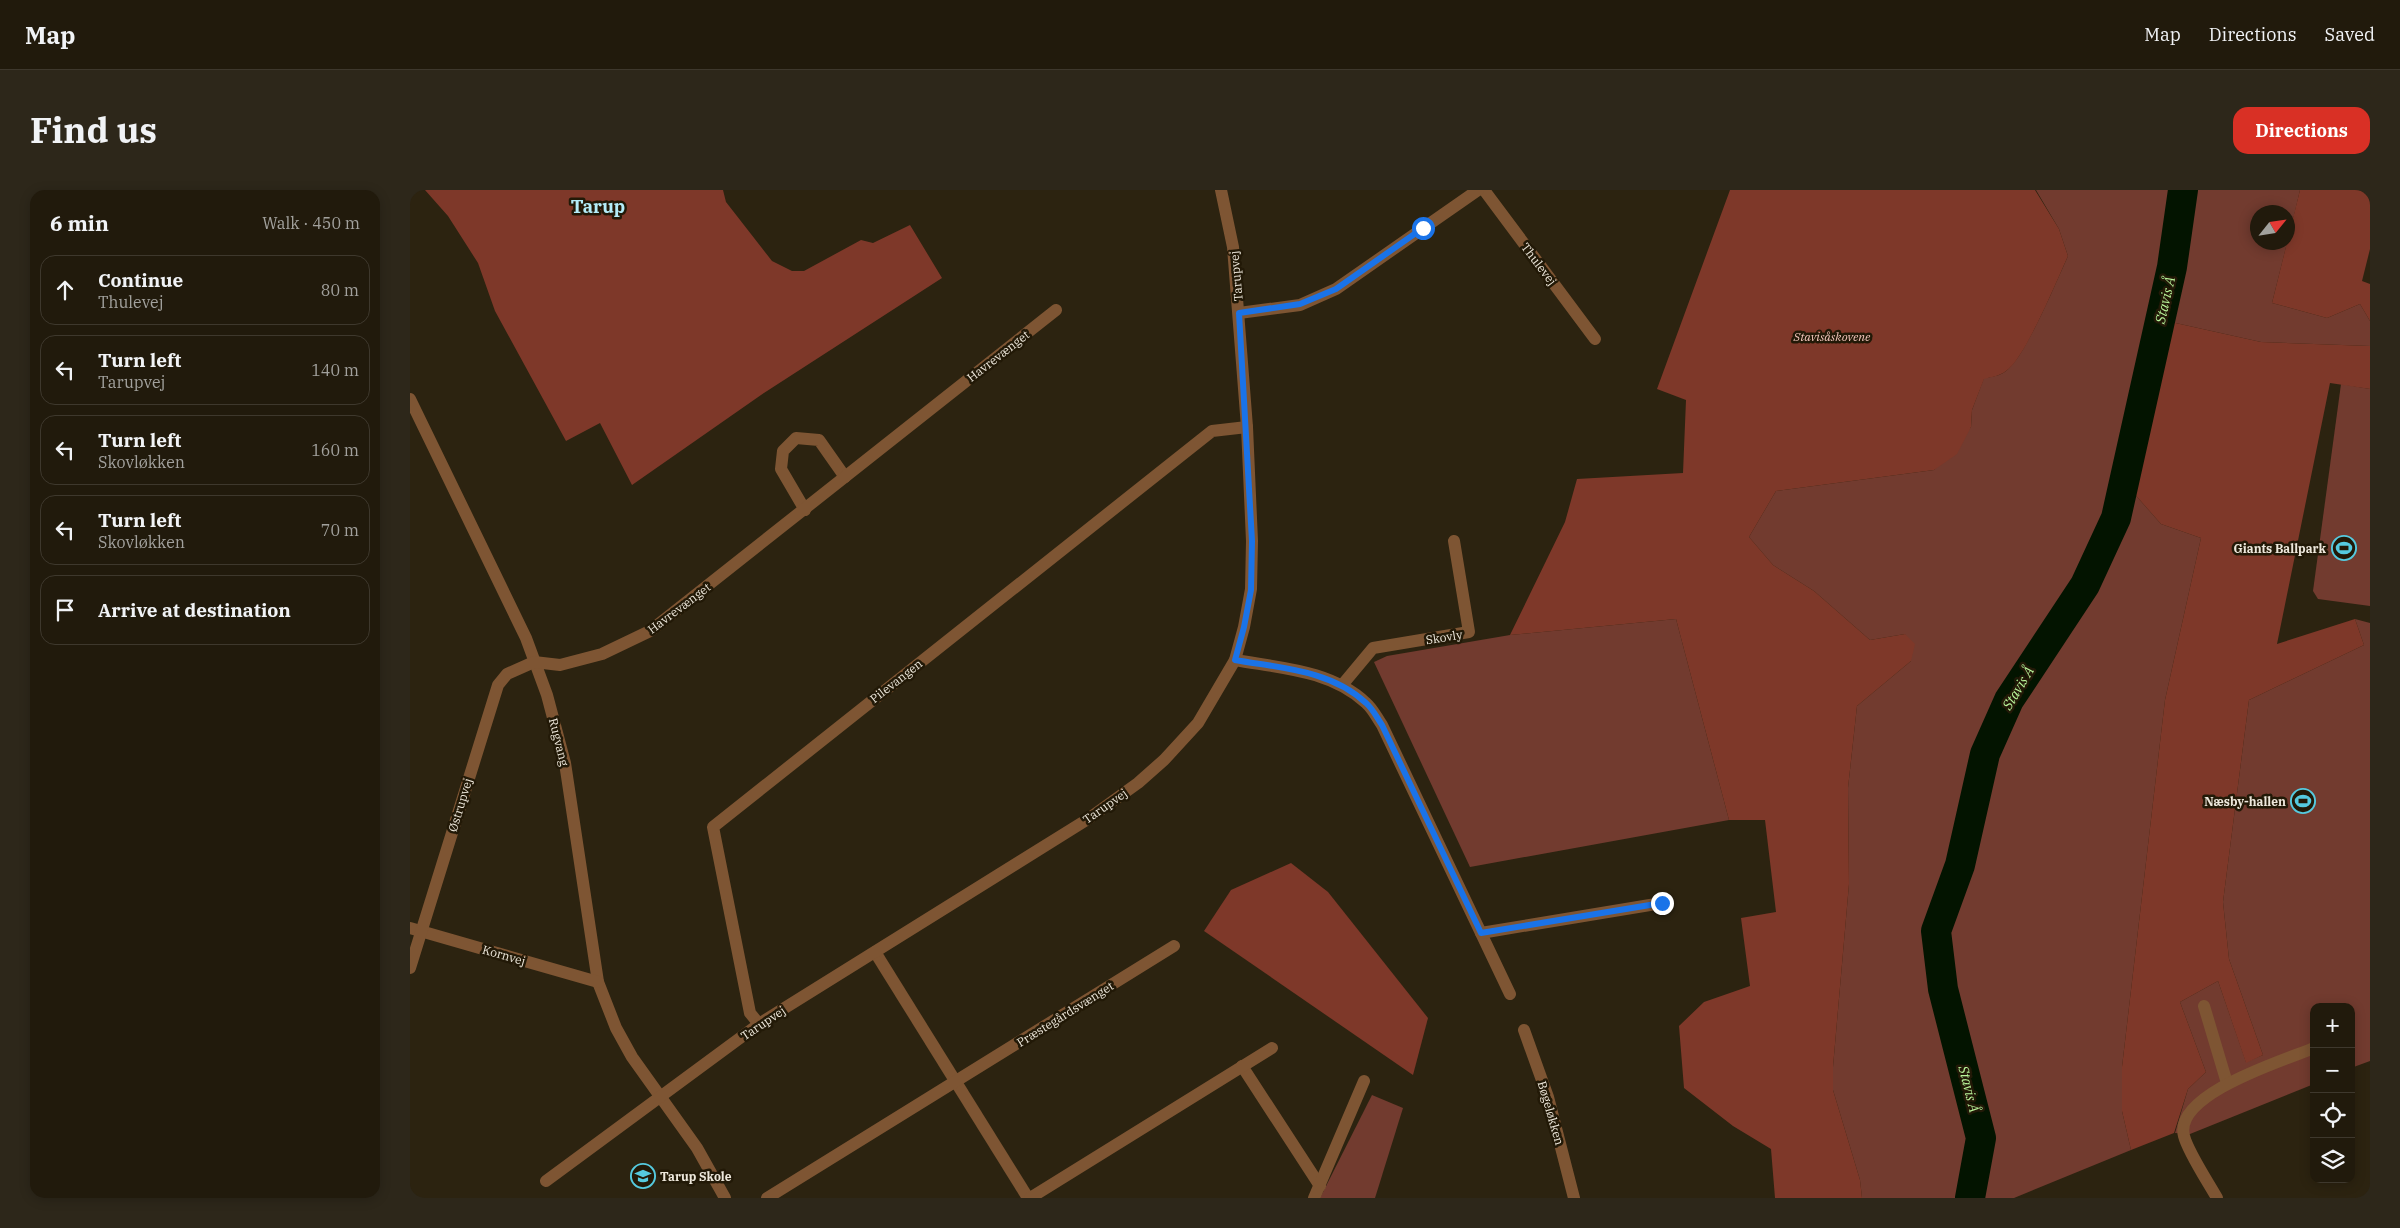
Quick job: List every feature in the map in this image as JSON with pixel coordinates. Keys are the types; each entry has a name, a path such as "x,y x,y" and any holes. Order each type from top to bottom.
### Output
{"street":[{"name":"Tarupvej","path":"546,1181 759,1024 1088,819 1138,783 1164,760 1198,723 1235,660 1251,590 1252,541 1239,313 1234,247 1221,190"},
{"path":"1239,313 1300,304 1336,289 1478,190"},
{"name":"Thulevej","path":"1484,190 1595,339"},
{"name":"Havrevænget","path":"534,662 560,665 602,654 650,631 1056,310"},
{"name":"Rugvang","path":"410,399 526,638 547,695 565,762 598,982 616,1028 632,1057 697,1148 725,1198"},
{"name":"Pilevangen","path":"759,1024 750,1013 712,827 1212,431 1247,427"},
{"path":"805,510 781,469 783,451 796,438 819,440 845,477"},
{"name":"Skovly","path":"1343,684 1373,648 1469,632 1454,541"},
{"path":"1235,660 1317,675 1343,684 1368,704 1382,725 1510,994"},
{"name":"Østrupvej","path":"410,968 416,929 498,685 506,674 534,662"},
{"path":"1481,933 1662,903"},
{"name":"Kornvej","path":"416,929 598,982"},
{"name":"Præstegårdsvænget","path":"767,1198 1174,946"},
{"path":"875,952 1029,1198 1272,1048"},
{"path":"2204,1006 2227,1083"},
{"name":"Bøgeløkken","path":"1524,1030 1548,1097 1574,1198"},
{"path":"2217,1198 2184,1135 2186,1119 2210,1093 2227,1083 2310,1050"},
{"path":"1242,1066 1320,1186"},
{"path":"1314,1198 1364,1082"}],"shaded area":[{"path":"2036,190 2300,190 2295,211 2295,205 2250,205 2250,250 2285,250 2272,303 2327,318 2360,304 2370,321 2370,346 2261,342 2171,322 2131,490 2161,524 2201,538 2165,700 2122,1067 2122,1111 2131,1150 2014,1198 1862,1198 1860,1180 1833,1090 1833,1067 1849,884 1848,788 1857,706 1911,661 1905,634 1870,640 1814,591 1773,565 1749,537 1776,491 1934,470 1971,427 1972,410 1984,378 2001,374 2014,363 2040,318 2068,256 2059,229"},
{"name":"Giants Ballpark","path":"2341,384 2370,389 2370,606 2318,599 2313,591"},
{"path":"1676,619 1729,820 1470,867 1374,662 1387,656 1510,635"},
{"name":"Næsby-hallen","path":"2355,619 2370,623 2370,1061 2355,1067 2355,1003 2310,1003 2310,1086 2190,1134 2175,1133 2188,1089 2206,1072 2180,1002 2218,981 2246,1062 2263,1055 2229,959 2223,902 2249,700 2364,645"},
{"path":"1372,1095 1403,1108 1375,1198 1320,1198"}],"green space":[{"path":"425,190 723,190 726,202 772,261 792,271 804,271 861,240 873,243 910,225 942,278 761,395 632,485 600,423 566,441 495,311 478,263 448,216"},
{"name":"Stavisåskovene","path":"1730,190 2035,190 2059,229 2068,256 2031,336 2014,364 1998,375 1984,379 1972,410 1971,427 1957,454 1934,470 1776,491 1749,537 1773,565 1814,591 1870,640 1905,634 1915,644 1911,661 1857,706 1848,788 1849,884 1833,1067 1833,1090 1860,1180 1862,1198 1775,1198 1771,1149 1733,1126 1684,1088 1679,1026 1704,1002 1750,986 1741,918 1776,912 1765,820 1729,820 1676,619 1510,635 1565,522 1577,479 1683,473 1686,400 1657,389"},
{"path":"2300,190 2370,190 2370,249 2362,281 2370,284 2370,321 2360,304 2327,318 2272,303 2285,250 2295,250 2295,210"},
{"path":"2171,322 2261,342 2370,346 2370,389 2330,383 2277,644 2355,619 2364,645 2249,700 2223,902 2229,959 2263,1055 2246,1063 2218,981 2180,1002 2206,1072 2188,1089 2174,1133 2131,1150 2122,1111 2122,1067 2165,700 2201,538 2161,524 2131,490 2129,458 2159,326"},
{"path":"1291,863 1328,892 1428,1018 1413,1075 1204,931 1231,890"}],"waterway":[{"name":"Stavis Å","path":"1970,1198 1981,1138 1943,989 1936,931 1960,865 1985,754 2009,700 2085,585 2116,518 2172,267 2183,190"}],"place":[{"name":"Giants Ballpark","path":"2344,548"},
{"name":"Næsby-hallen","path":"2303,801"},
{"name":"Tarup Skole","path":"643,1176"}],"district":[{"name":"Tarup","path":"598,206"}],"route":[{"path":"1423,228 1336,289 1300,304 1239,313 1252,541 1251,590 1235,660 1317,675 1343,684 1368,704 1382,725 1481,933 1662,903"}]}
